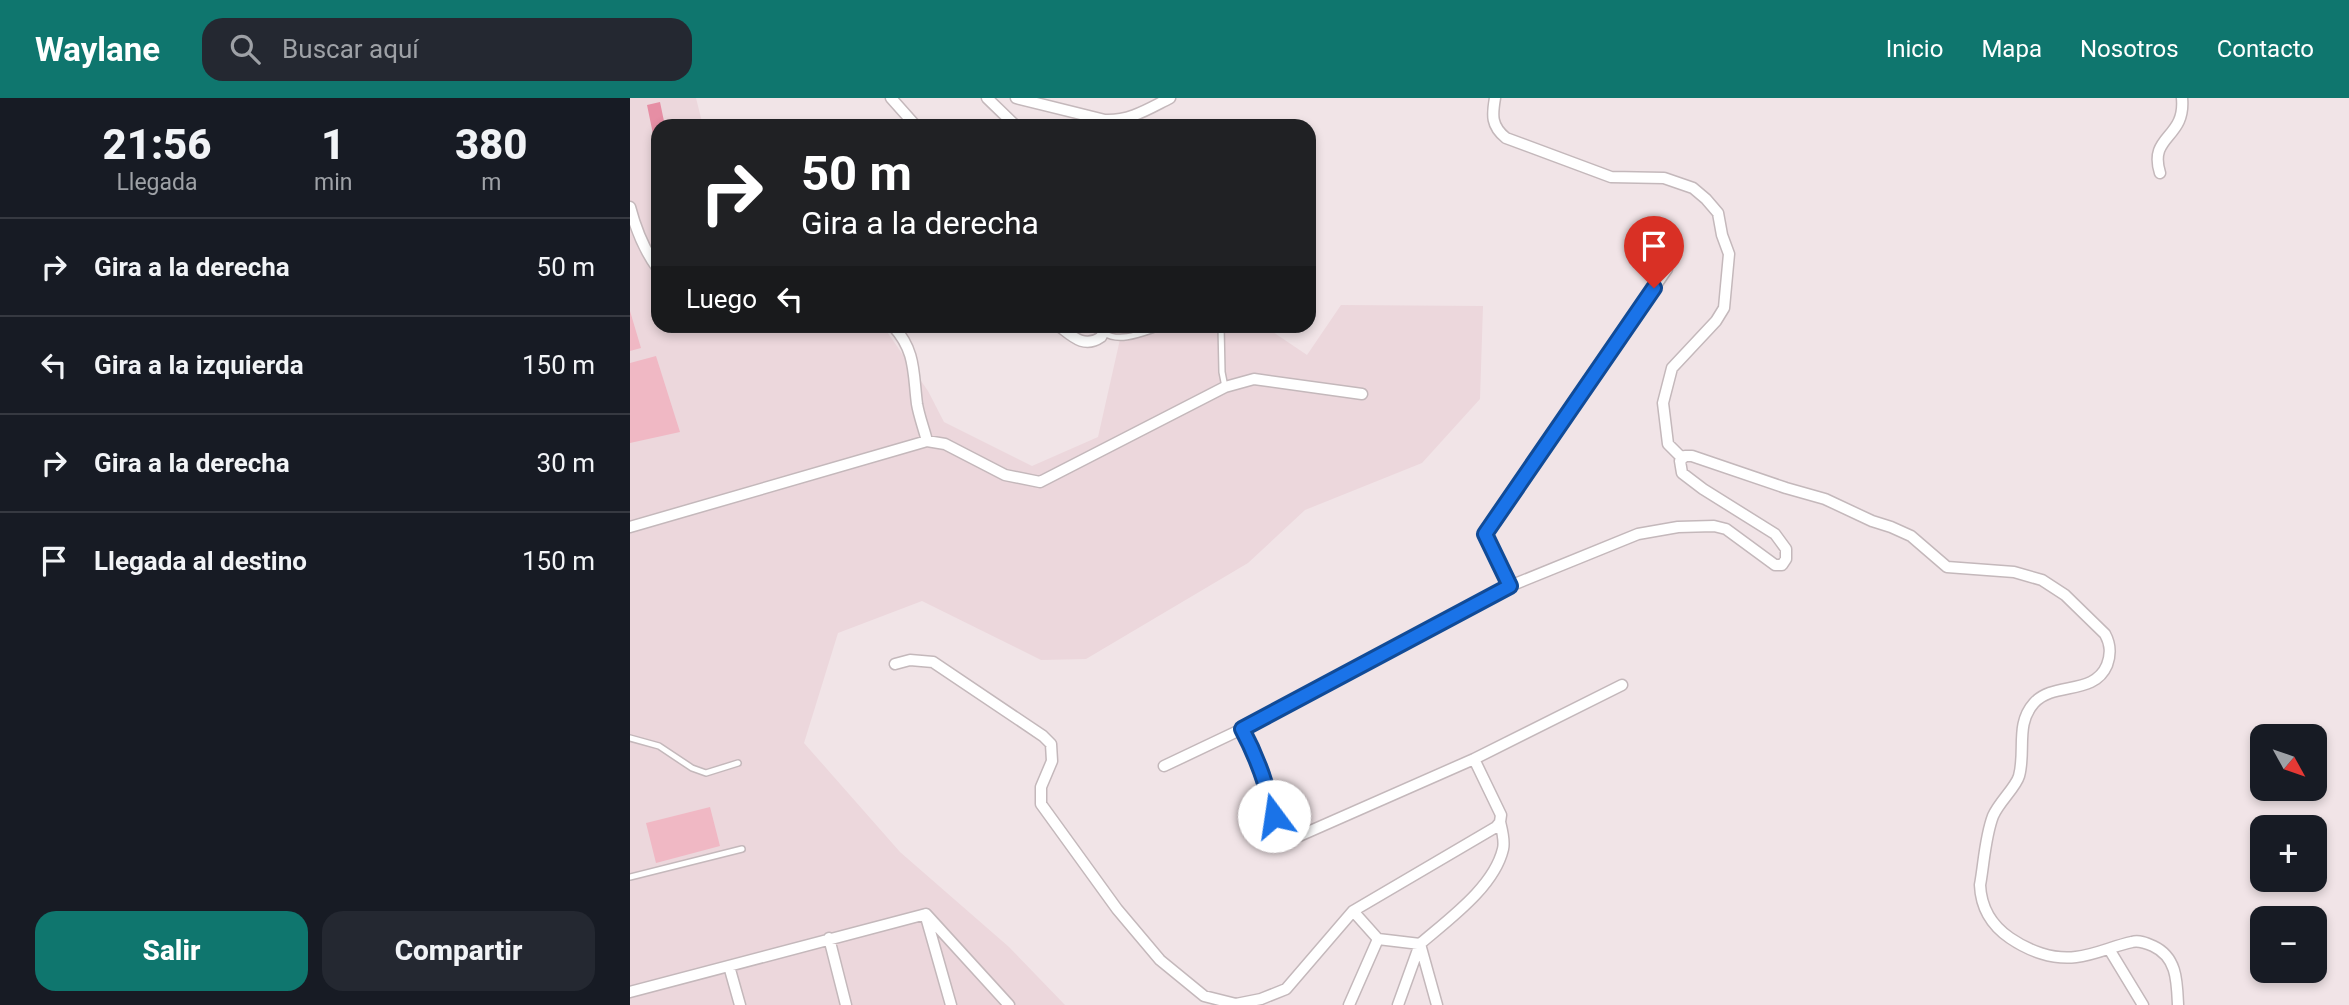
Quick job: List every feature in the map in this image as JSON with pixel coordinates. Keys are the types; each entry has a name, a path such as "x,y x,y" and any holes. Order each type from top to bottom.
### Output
{"street":[{"path":"891,98 910,119"},
{"path":"987,98 1009,119"},
{"path":"1016,98 1101,119"},
{"path":"1125,119 1170,98"},
{"path":"1495,98 1492,111 1494,124 1506,138 1611,177 1664,178 1693,188 1718,213 1729,254 1724,308 1716,321 1672,368 1663,403 1668,444 1682,458"},
{"path":"2160,173 2157,161 2159,150 2180,121 2182,98"},
{"path":"630,206 635,228 651,260"},
{"path":"1510,586 1485,534 1667,269"},
{"path":"898,333 912,360 917,403 927,441"},
{"path":"1068,333 1086,343 1096,340 1102,333"},
{"path":"630,527 927,441 945,444 1005,475 1040,482 1225,387 1254,379 1362,394"},
{"path":"1682,458 1692,456 1825,499 1911,536 1947,567 2014,572 2042,580 2065,595 2105,634 2110,653 2100,676 2089,683 2045,695 2028,711 2021,734 2018,779 1993,818 1980,885 1983,905 1991,921 2005,935 2041,953 2066,958 2086,956 2135,941 2149,944 2171,960 2177,979 2178,1005"},
{"path":"1164,766 1242,729 1510,586 1638,534 1678,527 1714,526 1726,529 1775,565 1784,563 1786,549 1775,534 1685,475 1679,465 1682,458"},
{"path":"895,664 910,660 933,662 1030,726 1051,744 1052,761 1041,787 1041,804 1117,909 1160,960 1204,996 1236,1003 1261,999 1286,989 1353,911 1496,827 1500,822"},
{"path":"1242,729 1254,751 1274,816 1290,840 1474,759 1622,685"},
{"path":"1398,1005 1420,944 1478,893 1497,865 1504,847 1501,814 1474,759"},
{"path":"1353,911 1378,939 1420,944"},
{"path":"630,992 926,914"},
{"path":"926,914 951,1005"},
{"path":"926,914 1009,1005"},
{"path":"829,938 846,1005"},
{"path":"1349,1005 1378,939"},
{"path":"1420,944 1437,1005"},
{"path":"2109,949 2143,1005"},
{"path":"729,966 740,1005"}],"lane":[{"path":"1107,333 1109,336 1120,337 1136,333"},
{"path":"1221,333 1225,387"},
{"path":"630,738 659,746 692,768 706,773 738,763"},
{"path":"630,877 741,849"}],"shaded area":[{"path":"630,98 696,98 701,119 651,119 651,333 888,333 928,391 944,422 1032,466 1098,437 1121,333 1274,333 1307,355 1341,305 1483,306 1480,399 1422,463 1305,510 1248,563 1086,659 1041,660 922,601 838,633 804,743 900,852 1009,947 1065,1005 630,1005"},
{"path":"660,102 664,119 651,119 651,124 647,105"},
{"path":"630,311 641,348 630,351"},
{"path":"656,356 680,432 630,443 630,363"},
{"path":"710,807 720,846 656,863 646,823"}],"route":[{"path":"1274,816 1254,751 1242,729 1510,586 1485,534 1654,288"}]}
